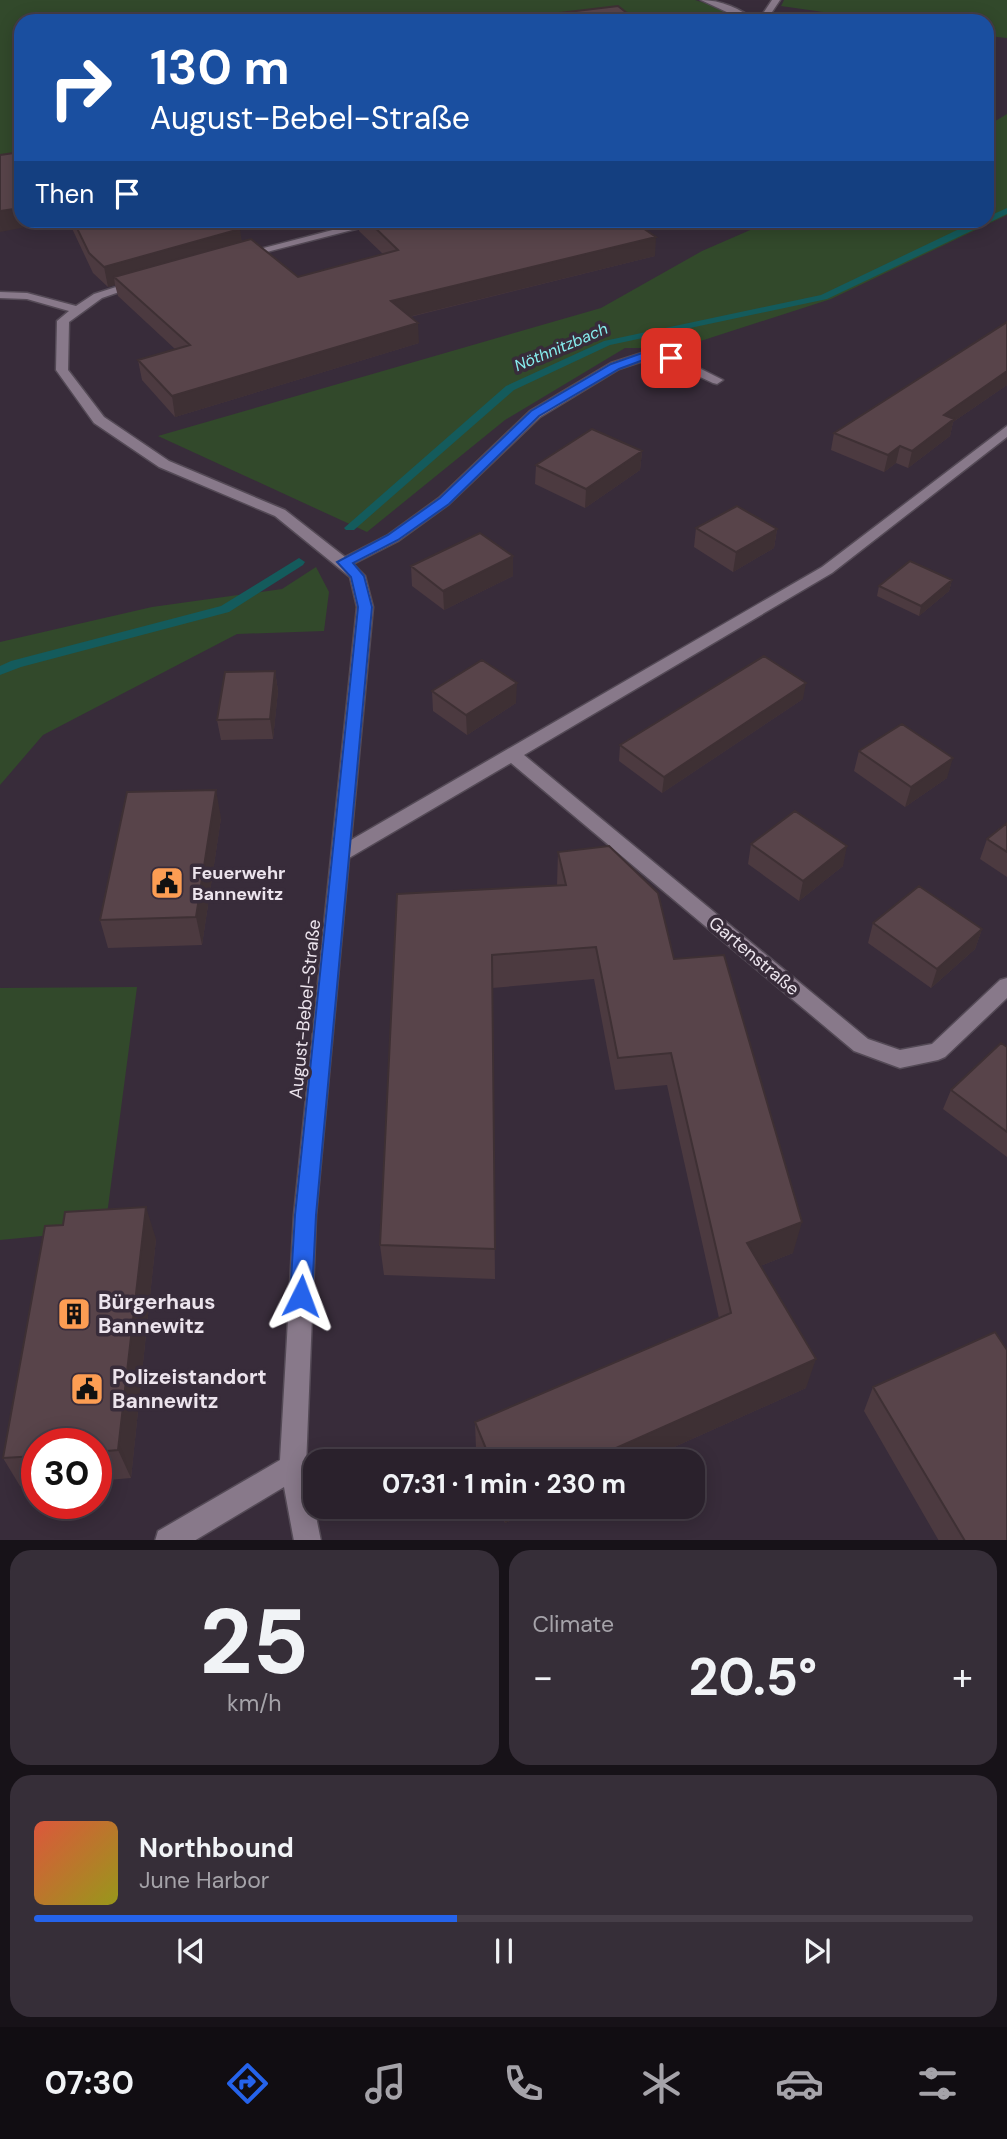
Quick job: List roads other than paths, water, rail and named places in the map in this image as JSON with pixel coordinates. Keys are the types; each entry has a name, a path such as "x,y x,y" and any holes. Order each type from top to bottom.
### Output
{"street":[{"path":"705,0 739,14"},
{"path":"224,259 353,228"},
{"path":"0,295 27,296 78,310 98,296 161,277"},
{"name":"August-Bebel-Straße","path":"78,310 63,321 62,370 99,420 164,464 280,513 344,562 357,576 365,607 305,1215 293,1467 308,1540"},
{"path":"344,562 393,538 444,501 535,414 615,366 645,356 671,358 717,380"},
{"path":"342,854 827,570 1007,430"},
{"name":"Gartenstraße","path":"512,754 861,1045 900,1059 937,1051 1007,986"},
{"path":"170,1540 293,1467"}],"waterway":[{"name":"Nöthnitzbach","path":"994,217 1007,211"},
{"name":"Nöthnitzbach","path":"350,528 510,388 607,343 824,297 969,228"},
{"name":"Nöthnitzbach","path":"0,671 16,664 225,609 299,562"}],"place":[{"name":"Feuerwehr Bannewitz","path":"167,883"},
{"name":"Bürgerhaus Bannewitz","path":"74,1314"},
{"name":"Polizeistandort Bannewitz","path":"87,1389"}]}
